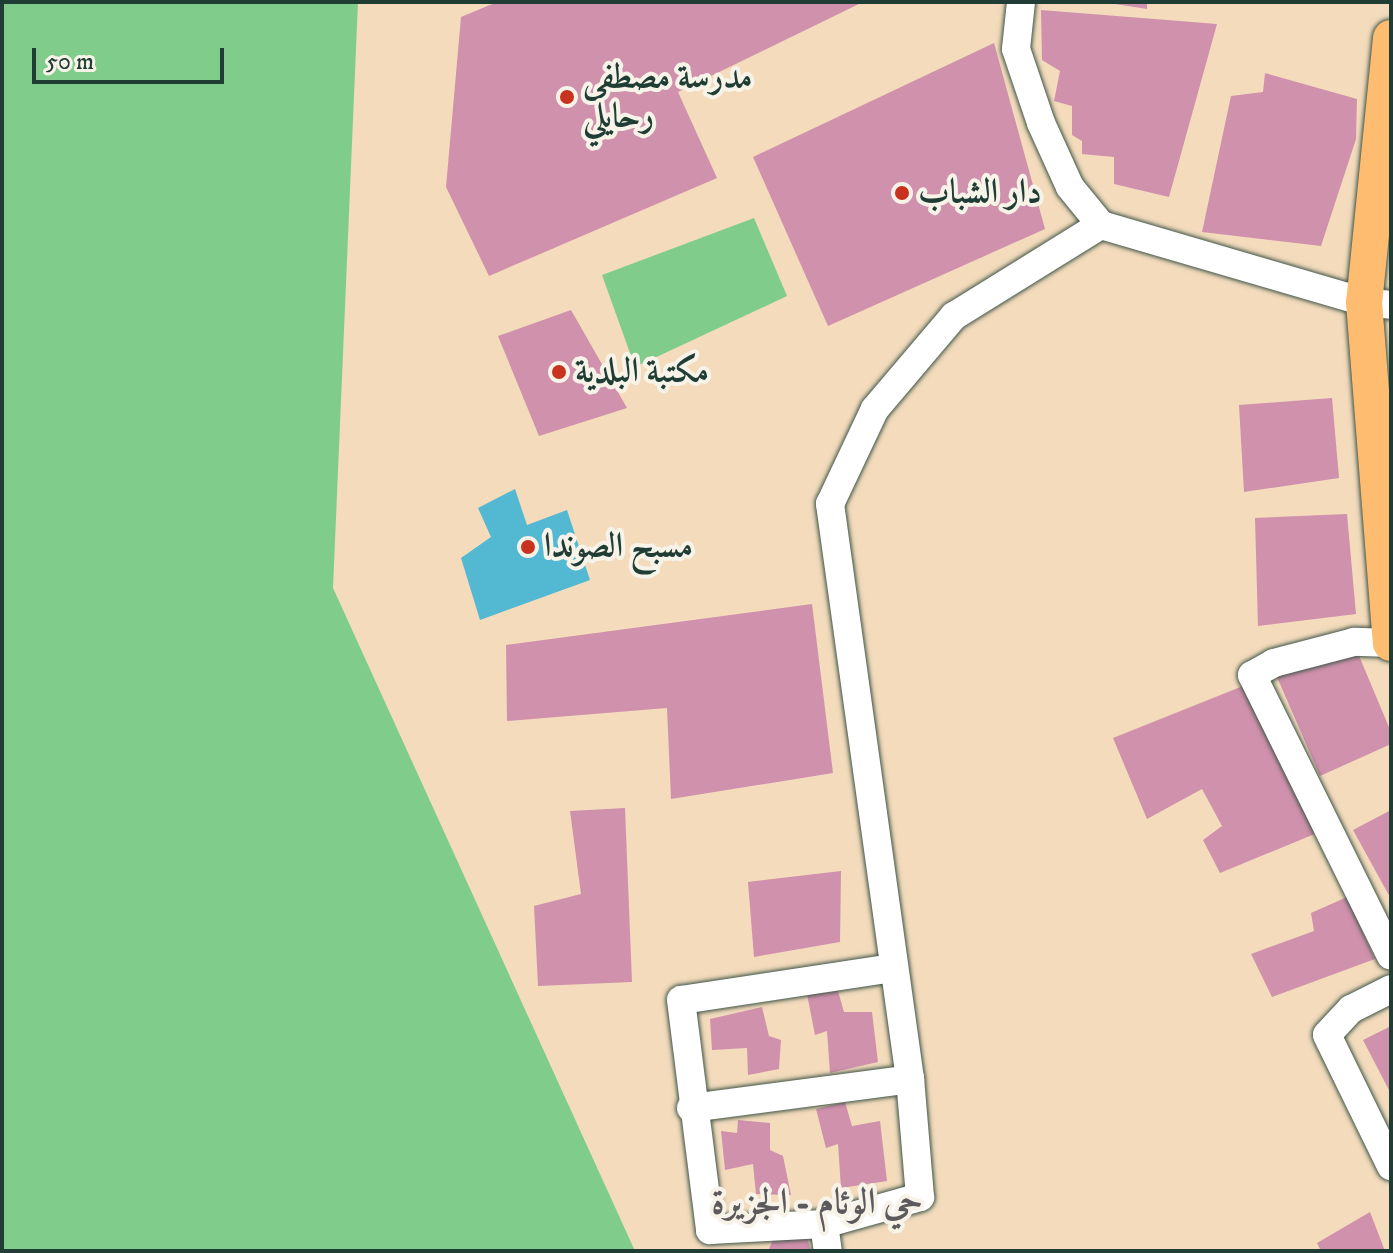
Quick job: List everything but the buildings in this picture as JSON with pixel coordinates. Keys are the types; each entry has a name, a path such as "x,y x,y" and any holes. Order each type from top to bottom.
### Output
{"main road":[{"path":"1391,38 1377,304 1391,643"}],"street":[{"path":"1021,2 1016,49 1041,123 1070,187 1101,225 1377,304"},
{"path":"893,968 681,1000 691,1108 710,1230 826,1238 920,1197 910,1079 830,504 875,409 954,316 1101,225"},
{"path":"1391,643 1354,642 1274,663 1252,675 1391,956"},
{"path":"1391,989 1351,1009 1327,1035 1391,1166"},
{"path":"691,1108 910,1079"}],"green space":[{"path":"2,2 358,2 333,588 635,1251 2,1251"},
{"path":"754,218 787,296 635,367 602,275"}],"water":[{"name":"مسبح الصوندا","path":"515,489 527,525 567,510 590,580 480,620 461,558 491,537 478,508"}],"place":[{"name":"مدرسة مصطفى رحايلي","path":"567,97"},
{"name":"دار الشباب","path":"902,193"},
{"name":"مكتبة البلدية","path":"559,372"},
{"name":"مسبح الصوندا","path":"528,547"}],"district":[{"name":"حي الوئام - الجزيرة","path":"817,1203"}]}
